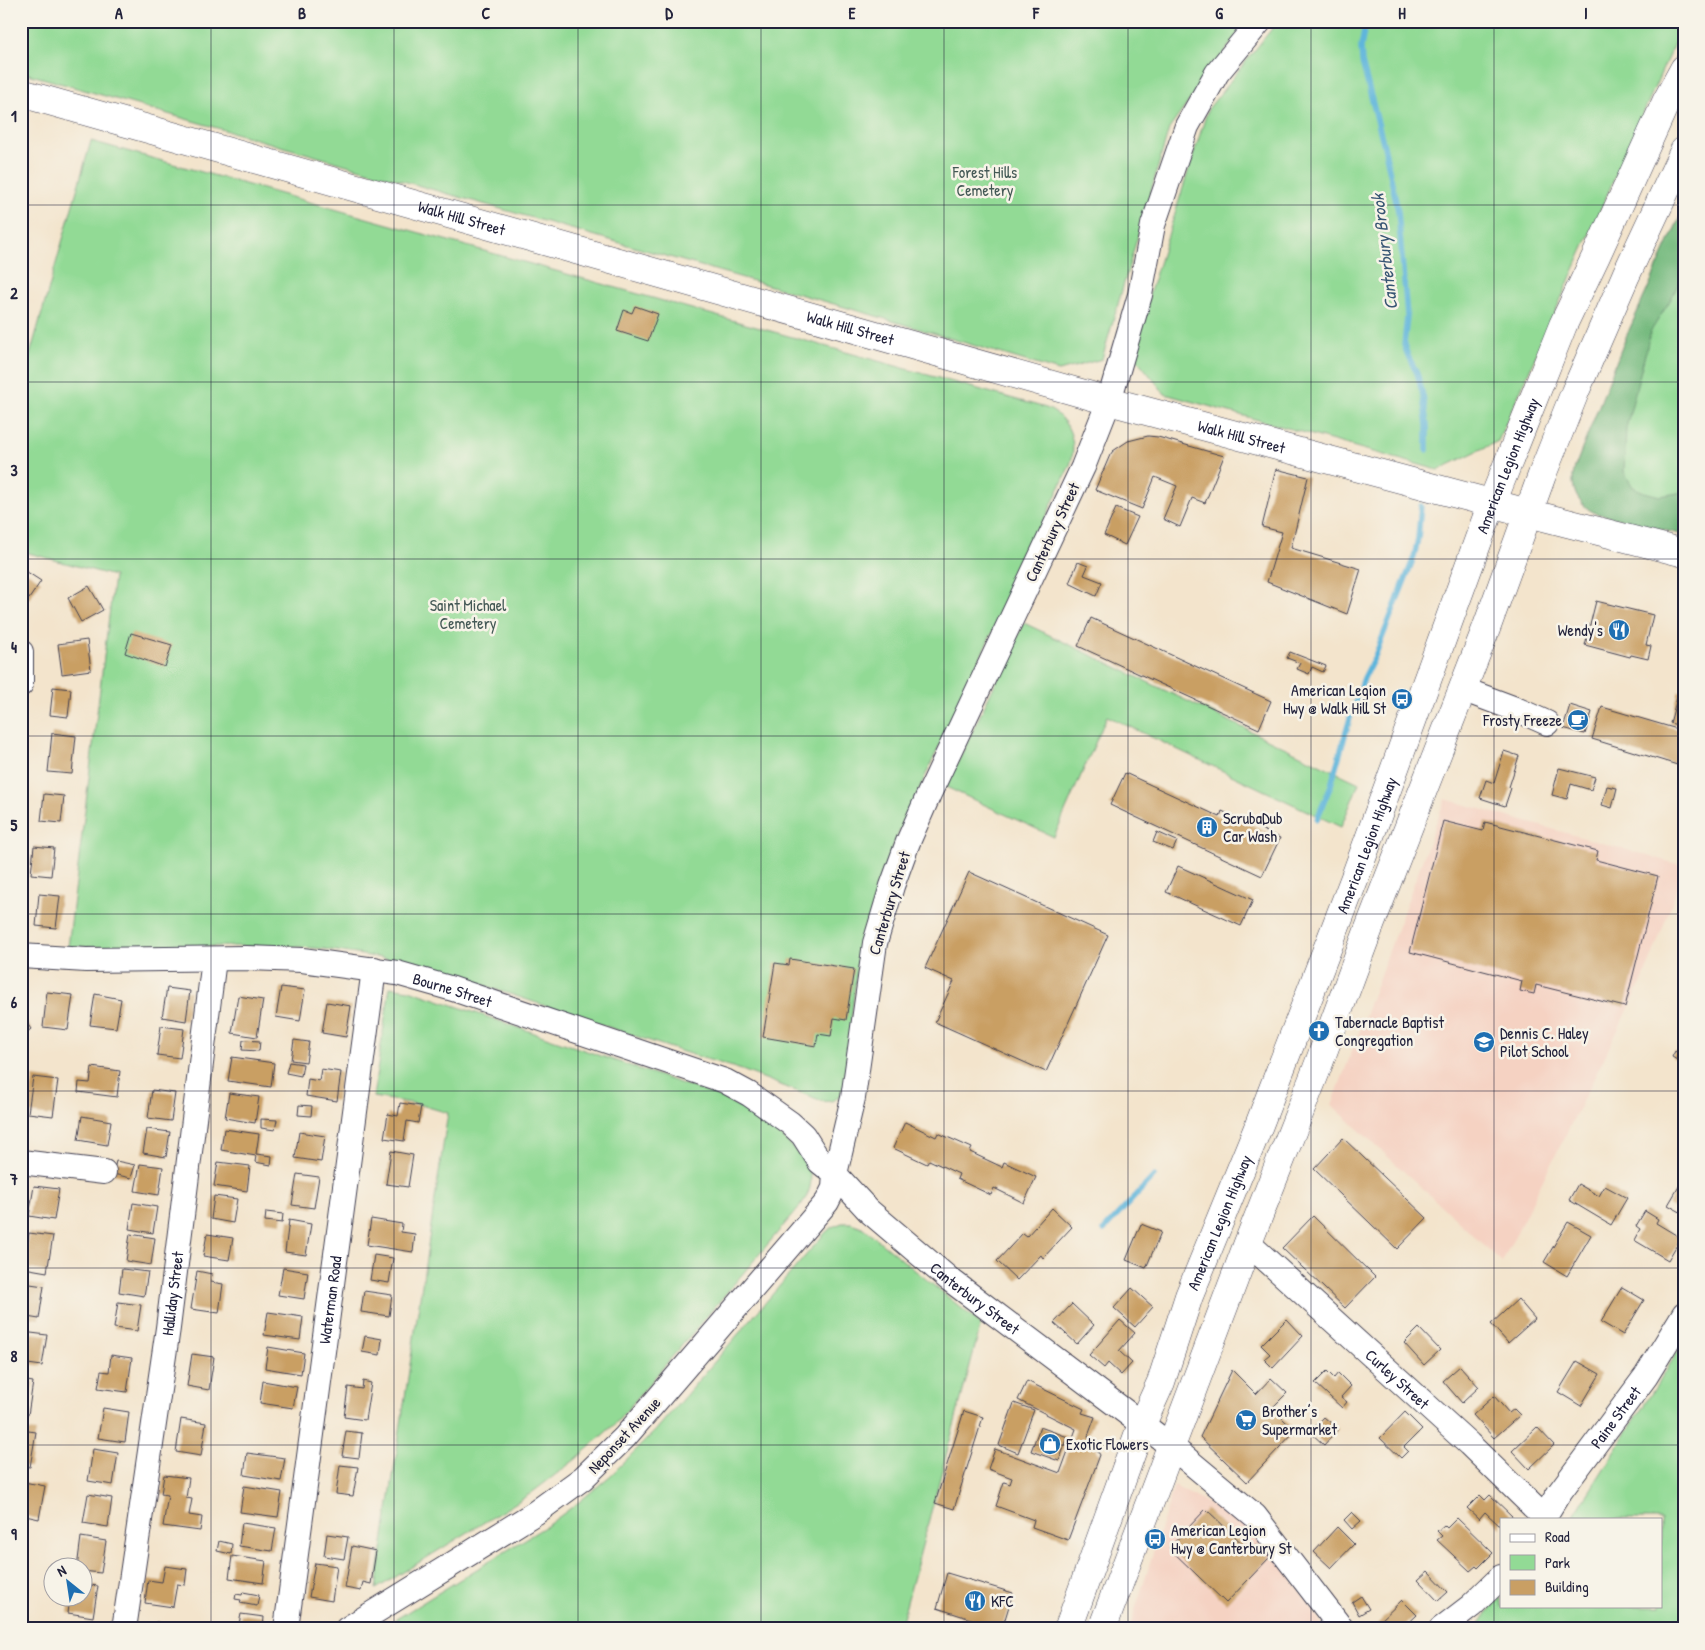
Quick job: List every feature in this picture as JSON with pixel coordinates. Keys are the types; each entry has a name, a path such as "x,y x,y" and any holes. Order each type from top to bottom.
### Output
{"main road":[{"name":"American Legion Highway","path":"1068,1629 1142,1424 1161,1382 1190,1296 1259,1125 1355,877 1492,503 1563,325 1666,102 1684,69"},
{"name":"Walk Hill Street","path":"21,93 1108,401 1684,553"},
{"name":"American Legion Highway","path":"1102,1629 1575,392 1626,275 1684,151"}],"street":[{"name":"Canterbury Street","path":"1260,21 1217,73 1187,126 1153,225 1140,295 1108,401 1083,467 908,842 892,886 875,943 853,1098 835,1174 869,1211 949,1279 1171,1446 1255,1516 1342,1629"},
{"path":"21,652 21,684"},
{"path":"1462,689 1547,723"},
{"name":"Bourne Street","path":"21,956 86,960 292,960 374,969 435,983 725,1081 749,1094 790,1123 803,1135 820,1162 835,1174"},
{"name":"Halliday Street","path":"124,1629 166,1342 214,959"},
{"name":"Waterman Road","path":"286,1629 374,969"},
{"path":"21,1162 104,1172"},
{"name":"Neponset Avenue","path":"347,1629 536,1513 568,1490 606,1457 646,1414 827,1202 834,1188 835,1174"},
{"name":"Curley Street","path":"1248,1243 1469,1444 1544,1518"},
{"name":"Paine Street","path":"1544,1518 1560,1493 1646,1376 1684,1314"},
{"path":"1441,1629 1472,1606 1500,1578"}],"shaded area":[{"name":"Dennis C. Haley Pilot School","path":"1445,799 1684,866 1684,871 1643,980 1502,1262 1332,1105"},
{"path":"1174,1486 1257,1529 1324,1629 1129,1629"}],"green space":[{"name":"Forest Hills Cemetery","path":"21,21 1247,21 1169,129 1102,359 1059,371 869,314 21,72"},
{"path":"1278,21 1684,21 1498,441 1438,470 1165,394 1131,352 1208,109"},
{"name":"Saint Michael Cemetery","path":"91,141 1046,408 1061,417 1070,431 1072,439 1073,448 1070,465 896,839 881,878 857,966 844,1088 838,1097 830,1101 822,1101 742,1070 450,974 382,958 324,949 288,946 68,947 114,576 21,551 21,386"},
{"path":"1684,208 1684,535 1595,513 1579,500 1574,488 1573,474 1626,337"},
{"path":"1684,208 1684,272 1671,299 1651,331 1626,428 1624,472 1633,487 1644,492 1660,496 1684,492 1684,535 1595,513 1579,500 1574,488 1573,474 1626,337"},
{"path":"1024,623 1359,783 1341,827 1107,716 1054,837 946,787"},
{"path":"390,987 409,990 718,1096 757,1118 784,1139 805,1162 811,1181 808,1194 801,1205 616,1423 576,1459 530,1494 376,1589 448,1113 418,1104 373,1097"},
{"path":"842,1223 851,1223 862,1227 981,1324 902,1621 905,1629 380,1629 548,1525 610,1476 656,1430 825,1233 832,1227"},
{"path":"1684,1342 1684,1629 1476,1629 1500,1598 1500,1608 1662,1608 1662,1518 1573,1518"}],"building":[{"path":"635,306 658,314 648,341 617,331 624,310 632,313"},
{"path":"1148,436 1158,437 1224,456 1205,503 1192,498 1180,527 1163,519 1177,486 1155,477 1142,509 1095,490 1113,451 1128,441"},
{"path":"1276,469 1308,477 1291,548 1361,569 1347,614 1267,582 1282,532 1262,527"},
{"path":"1116,508 1138,517 1125,545 1104,535"},
{"path":"1078,562 1088,566 1084,575 1102,582 1096,596 1069,583"},
{"path":"21,568 41,581 29,599 21,593"},
{"path":"89,586 103,610 81,622 68,598"},
{"name":"Wendy's","path":"1596,601 1653,615 1646,645 1651,646 1648,659 1631,655 1630,657 1585,645"},
{"path":"1091,618 1271,701 1259,729 1078,646"},
{"path":"131,633 172,645 165,667 125,653"},
{"path":"87,640 91,670 62,674 58,644"},
{"path":"1290,652 1326,666 1323,672 1312,667 1309,674 1297,669 1300,663 1287,658"},
{"path":"53,687 71,689 68,717 50,715"},
{"path":"1679,691 1684,692 1684,727 1670,723"},
{"name":"Frosty Freeze","path":"1570,705 1592,712 1585,734 1563,728"},
{"path":"1602,707 1684,731 1684,767 1592,739"},
{"path":"52,733 76,736 72,774 48,772"},
{"path":"1504,751 1519,756 1505,806 1480,798 1486,780 1494,783"},
{"path":"1559,768 1595,777 1591,790 1571,784 1567,799 1552,795"},
{"name":"ScrubaDub Car Wash","path":"1125,773 1220,817 1222,811 1280,838 1262,876 1110,805"},
{"path":"1607,786 1617,788 1612,808 1602,805"},
{"path":"44,794 64,796 61,823 41,821"},
{"path":"1443,821 1483,831 1485,822 1598,851 1596,860 1658,876 1625,1007 1536,985 1534,994 1520,991 1522,981 1410,952"},
{"path":"1157,832 1177,841 1173,850 1153,842"},
{"path":"34,846 54,848 51,876 31,874"},
{"path":"1178,866 1253,900 1241,926 1166,892"},
{"path":"969,872 1108,935 1046,1072 935,1022 954,981 925,968"},
{"path":"39,894 60,896 56,928 36,926"},
{"path":"790,959 854,969 846,1020 834,1018 831,1036 818,1034 816,1046 763,1037 775,963 789,965"},
{"path":"281,987 305,990 300,1021 276,1017"},
{"path":"167,988 190,991 186,1021 162,1017"},
{"path":"47,992 73,995 68,1030 43,1027"},
{"path":"95,994 121,999 116,1028 90,1025"},
{"path":"238,996 263,1000 257,1037 232,1033"},
{"path":"327,1002 351,1006 346,1037 322,1033"},
{"path":"21,1015 31,1029 21,1037"},
{"path":"161,1026 184,1029 180,1058 157,1055"},
{"path":"243,1040 260,1041 259,1051 242,1050"},
{"path":"294,1040 309,1042 306,1062 291,1060"},
{"path":"1675,1051 1684,1056 1684,1064 1672,1057"},
{"path":"232,1057 274,1063 271,1087 228,1081"},
{"path":"289,1062 303,1064 301,1076 286,1073"},
{"path":"92,1067 120,1071 117,1097 78,1092 79,1082 90,1083"},
{"path":"321,1069 341,1072 337,1101 306,1096 308,1079 319,1081"},
{"path":"33,1077 58,1080 53,1116 28,1113"},
{"path":"152,1090 175,1093 171,1121 148,1118"},
{"path":"229,1093 259,1097 255,1123 225,1118"},
{"path":"400,1103 421,1106 418,1123 407,1121 404,1141 384,1138 388,1114 398,1116"},
{"path":"299,1105 312,1106 311,1116 298,1115"},
{"path":"82,1116 111,1121 107,1145 78,1140"},
{"path":"261,1119 277,1120 275,1130 261,1128"},
{"path":"905,1122 936,1137 938,1133 972,1148 970,1152 1002,1167 1004,1162 1036,1177 1024,1203 994,1188 991,1195 957,1179 959,1174 929,1160 927,1164 893,1148"},
{"path":"147,1129 170,1132 166,1157 143,1153"},
{"path":"224,1129 259,1134 256,1154 272,1156 271,1165 255,1162 256,1156 221,1150"},
{"path":"299,1132 325,1136 321,1162 295,1158"},
{"path":"1343,1138 1427,1218 1397,1249 1314,1169"},
{"path":"391,1151 413,1155 408,1187 386,1184"},
{"path":"116,1161 135,1165 131,1178 113,1174"},
{"path":"218,1162 250,1166 247,1191 214,1186"},
{"path":"140,1164 163,1167 159,1195 135,1191"},
{"path":"297,1174 319,1177 314,1208 292,1205"},
{"path":"1684,1178 1684,1214 1668,1205"},
{"path":"1578,1184 1599,1196 1605,1186 1627,1198 1611,1225 1569,1200"},
{"path":"34,1186 59,1189 54,1220 29,1216"},
{"path":"214,1196 237,1199 233,1223 211,1219"},
{"path":"133,1203 157,1207 153,1233 129,1229"},
{"path":"1052,1208 1072,1227 1043,1258 1041,1255 1017,1280 997,1261 1023,1233 1027,1236"},
{"path":"1645,1211 1658,1219 1656,1223 1681,1238 1668,1260 1634,1240 1640,1229 1636,1226"},
{"path":"266,1212 283,1214 282,1223 265,1221"},
{"path":"1313,1216 1375,1277 1345,1308 1282,1248"},
{"path":"371,1219 402,1224 401,1232 415,1234 413,1252 367,1245"},
{"path":"289,1220 311,1224 306,1255 285,1252"},
{"path":"1568,1222 1591,1235 1567,1276 1544,1262"},
{"path":"1141,1224 1161,1232 1146,1268 1126,1260"},
{"path":"29,1233 53,1236 47,1272 24,1268"},
{"path":"130,1234 155,1238 151,1265 126,1261"},
{"path":"207,1234 233,1238 229,1260 203,1256"},
{"path":"374,1255 393,1258 389,1283 370,1280"},
{"path":"283,1268 308,1272 304,1299 278,1295"},
{"path":"122,1269 148,1272 144,1296 119,1292"},
{"path":"197,1271 212,1274 211,1282 223,1284 219,1313 191,1309"},
{"path":"23,1283 44,1286 39,1319 21,1316"},
{"path":"1622,1287 1644,1300 1623,1335 1601,1322"},
{"path":"1132,1288 1153,1307 1135,1327 1114,1308"},
{"path":"364,1291 392,1295 389,1316 361,1312"},
{"path":"1518,1299 1535,1319 1508,1343 1491,1324"},
{"path":"118,1302 141,1305 137,1331 114,1328"},
{"path":"1072,1304 1094,1325 1077,1344 1054,1323"},
{"path":"268,1312 303,1317 300,1340 264,1335"},
{"path":"1287,1319 1303,1336 1273,1368 1264,1359 1270,1354 1261,1345"},
{"path":"1120,1320 1135,1333 1119,1351 1132,1363 1121,1375 1108,1363 1104,1368 1089,1355"},
{"path":"1419,1328 1440,1350 1424,1365 1404,1343"},
{"path":"23,1332 47,1335 42,1366 21,1363"},
{"path":"365,1336 382,1339 380,1355 362,1352"},
{"path":"268,1347 304,1353 301,1374 265,1368"},
{"path":"192,1354 214,1357 209,1390 187,1386"},
{"path":"111,1355 132,1358 127,1392 98,1388 101,1371 109,1372"},
{"path":"1577,1361 1600,1374 1581,1406 1558,1392"},
{"path":"1460,1366 1479,1387 1462,1403 1443,1381"},
{"name":"Brother’s Supermarket","path":"1232,1370 1256,1394 1271,1378 1287,1393 1272,1408 1295,1431 1247,1482 1200,1437"},
{"path":"1327,1371 1334,1378 1338,1373 1351,1386 1341,1397 1347,1402 1342,1408 1315,1383"},
{"path":"21,1380 33,1382 28,1415 21,1414"},
{"path":"263,1381 297,1387 293,1408 260,1403"},
{"path":"363,1381 371,1383 365,1420 344,1417 348,1387 362,1389"},
{"path":"1027,1381 1084,1409 1082,1413 1095,1417 1088,1436 1100,1455 1068,1540 1032,1527 1034,1520 996,1506 1004,1482 1010,1484 1012,1478 988,1469 995,1449 1060,1473 1076,1429 1018,1400"},
{"path":"1494,1396 1509,1413 1514,1409 1520,1415 1494,1438 1473,1415"},
{"path":"1014,1403 1034,1410 1018,1453 999,1445"},
{"path":"103,1408 129,1412 125,1442 98,1438"},
{"path":"964,1411 983,1417 954,1509 935,1503"},
{"path":"1405,1412 1422,1429 1404,1447 1408,1451 1401,1458 1380,1438"},
{"path":"1324,1417 1338,1429 1324,1445 1310,1432"},
{"path":"181,1419 206,1423 201,1456 176,1452"},
{"name":"Exotic Flowers","path":"1040,1427 1068,1437 1059,1461 1031,1451"},
{"path":"1537,1427 1554,1445 1529,1469 1512,1451"},
{"path":"21,1430 36,1432 30,1467 21,1466"},
{"path":"346,1431 362,1433 359,1458 342,1456"},
{"path":"93,1449 118,1453 113,1485 88,1481"},
{"path":"247,1453 285,1458 281,1481 244,1475"},
{"path":"340,1465 358,1467 353,1496 336,1494"},
{"path":"164,1475 189,1478 186,1498 192,1499 189,1515 202,1517 200,1531 163,1526 168,1495 161,1494"},
{"path":"24,1482 45,1486 39,1519 21,1515 21,1496"},
{"path":"244,1486 282,1492 278,1517 240,1512"},
{"path":"88,1494 112,1498 108,1527 83,1523"},
{"path":"1480,1495 1485,1500 1490,1495 1513,1517 1500,1518 1500,1526 1485,1512 1479,1519 1467,1508"},
{"path":"1206,1509 1251,1552 1257,1545 1270,1557 1226,1603 1169,1548"},
{"path":"1352,1512 1361,1521 1352,1529 1344,1520"},
{"path":"1457,1518 1493,1553 1478,1568 1476,1566 1470,1571 1437,1540 1442,1536 1437,1531 1444,1525 1447,1528"},
{"path":"242,1523 276,1528 272,1551 239,1546"},
{"path":"1337,1527 1354,1544 1331,1568 1314,1552"},
{"path":"327,1534 348,1537 344,1559 324,1556"},
{"path":"81,1537 106,1541 101,1573 92,1572 92,1558 78,1558"},
{"path":"219,1541 232,1544 231,1554 217,1551"},
{"path":"352,1546 376,1551 371,1584 363,1582 361,1591 345,1588"},
{"path":"232,1556 266,1561 263,1583 229,1578"},
{"path":"315,1563 337,1566 332,1601 309,1597"},
{"path":"165,1566 187,1569 185,1585 177,1584 173,1607 145,1603 148,1580 162,1582"},
{"path":"1428,1571 1448,1592 1438,1601 1418,1580"},
{"name":"KFC","path":"947,1573 1013,1593 1002,1629 975,1628 977,1621 937,1608"},
{"path":"92,1585 98,1586 93,1617 68,1613 69,1608 92,1608"},
{"path":"243,1592 259,1595 257,1606 240,1603 241,1600 235,1599 236,1594 242,1595"},
{"path":"1361,1596 1369,1609 1359,1615 1352,1602"},
{"path":"1402,1600 1417,1615 1402,1629 1382,1629 1377,1624"},
{"path":"241,1614 264,1617 263,1629 238,1629"},
{"path":"156,1622 175,1625 174,1629 155,1629"}],"waterway":[{"name":"Canterbury Brook","path":"1366,21 1361,47 1362,62 1385,150 1398,211 1407,316 1404,345 1417,373 1423,396 1427,425 1427,450"},
{"name":"Canterbury Brook","path":"1317,819 1331,785 1350,718 1364,678 1375,656 1414,557 1421,506"},
{"name":"Canterbury Brook","path":"1104,1230 1154,1176"}],"place":[{"name":"Wendy's","path":"1619,630"},
{"name":"American Legion Hwy @ Walk Hill St","path":"1402,699"},
{"name":"Frosty Freeze","path":"1578,720"},
{"name":"ScrubaDub Car Wash","path":"1207,827"},
{"name":"Tabernacle Baptist Congregation","path":"1319,1031"},
{"name":"Dennis C. Haley Pilot School","path":"1484,1042"},
{"name":"Brother’s Supermarket","path":"1246,1420"},
{"name":"Exotic Flowers","path":"1050,1444"},
{"name":"American Legion Hwy @ Canterbury St","path":"1155,1539"},
{"name":"KFC","path":"975,1601"}]}
